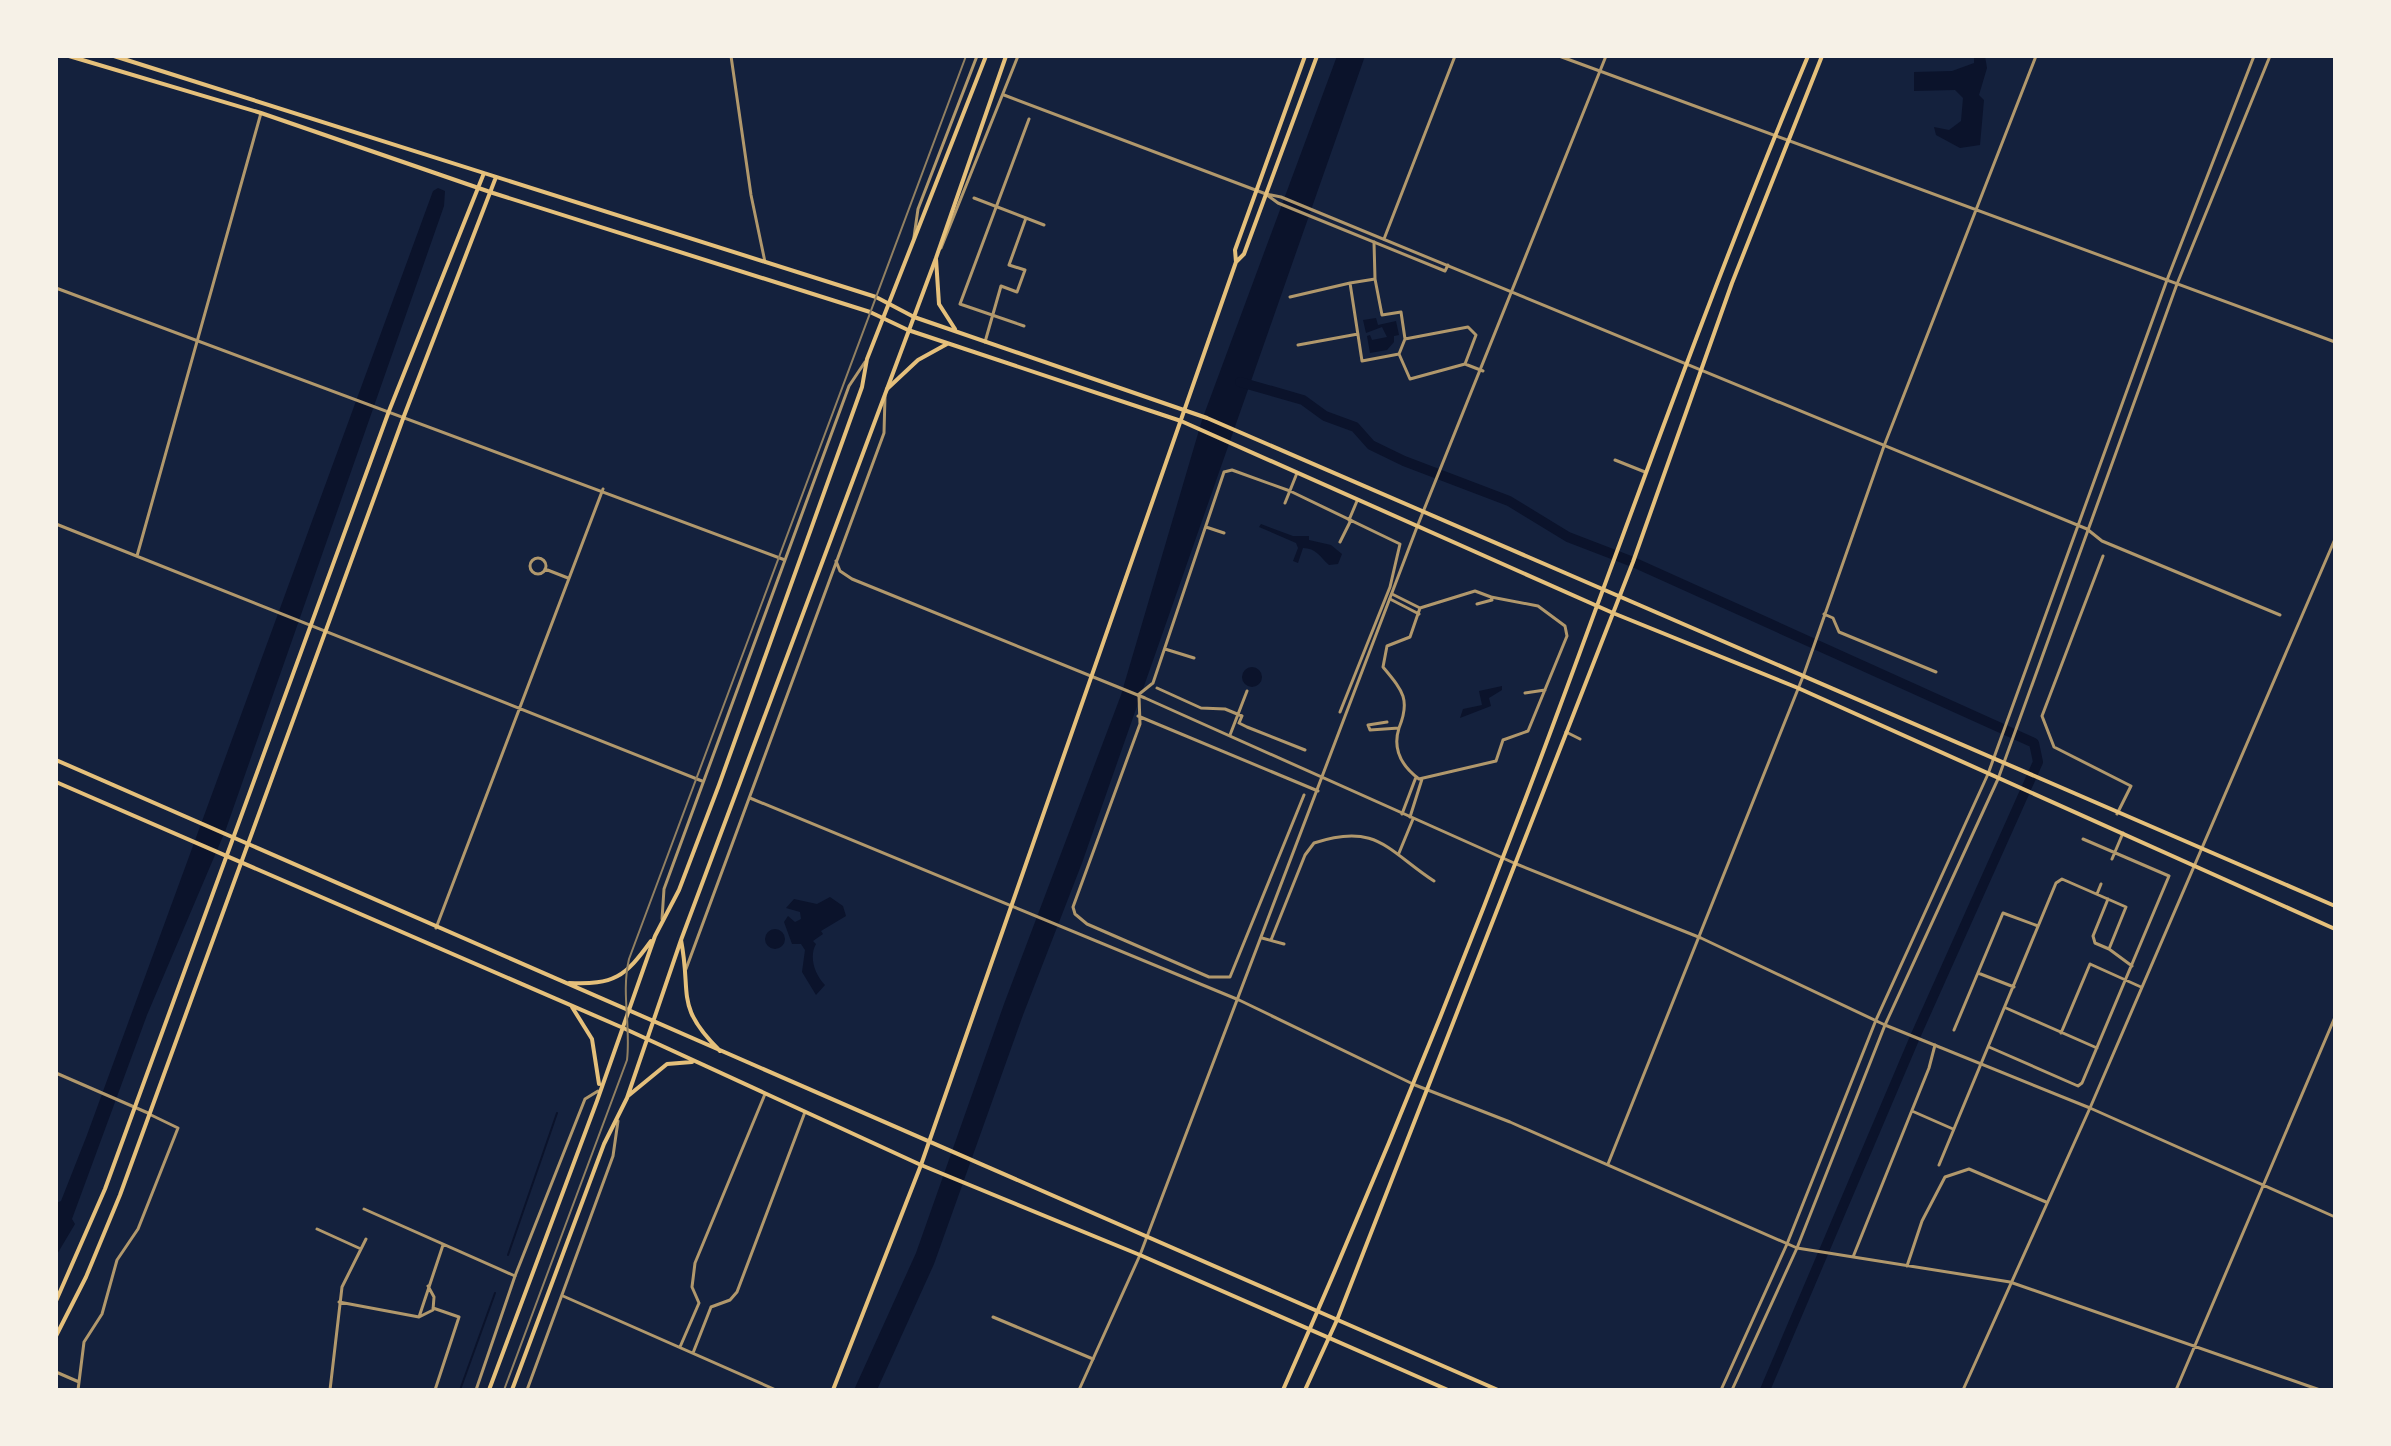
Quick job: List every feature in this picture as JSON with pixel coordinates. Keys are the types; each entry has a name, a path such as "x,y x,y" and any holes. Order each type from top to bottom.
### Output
{"main road":[{"path":"69,56 261,113 493,193 867,311 908,330 1181,421 1613,613 1798,688 2335,929"},
{"path":"114,56 765,262 889,304 914,317 985,342 1186,409 2335,906"},
{"path":"598,1090 655,936 679,890 719,785 862,387 867,359 986,56"},
{"path":"512,1390 604,1144 627,1098 681,940 936,258 1006,56"},
{"path":"833,1390 921,1165 1013,906 1236,262 1235,250 1305,56"},
{"path":"1236,262 1244,254 1317,56"},
{"path":"1283,1390 1415,1085 1503,858 1685,364 1808,56"},
{"path":"1305,1390 1337,1320 1619,598 1787,142 1822,56"},
{"path":"56,1301 105,1189 235,840 389,411 484,173"},
{"path":"56,1336 86,1277 149,1113 243,865 404,416 493,193 496,177"},
{"path":"936,258 939,304 956,331"},
{"path":"886,390 918,360 949,343"},
{"path":"56,760 1498,1390"},
{"path":"56,782 621,1027 921,1165 1140,1255 1448,1390"},
{"path":"564,983 614,980 626,972 655,936"},
{"path":"681,940 689,1014 698,1030 721,1053"},
{"path":"489,1390 597,1101 592,1039 571,1005"},
{"path":"627,1098 667,1064 696,1063"}],"street":[{"path":"731,56 751,195 765,262"},
{"path":"911,252 918,209 977,56"},
{"path":"936,258 1018,56"},
{"path":"1384,239 1455,56"},
{"path":"1559,56 2335,342"},
{"path":"1079,1390 1140,1255 1417,527 1483,371 1509,292 1606,56"},
{"path":"1608,1165 1804,674 1884,446 2036,56"},
{"path":"1721,1390 1787,1244 1876,1020 1988,774 2167,280 2254,56"},
{"path":"1732,1390 1797,1248 1885,1025 1998,779 2177,284 2270,56"},
{"path":"1004,95 1318,212 2078,525 2102,541 2280,615"},
{"path":"137,556 261,113"},
{"path":"1024,326 960,304 1029,119"},
{"path":"1266,194 1278,203 1445,271 1448,265"},
{"path":"974,198 1044,225"},
{"path":"985,342 1001,286 1017,292 1025,270 1009,265 1026,218"},
{"path":"1374,242 1375,279 1382,315 1401,312 1405,339 1399,354 1410,379 1465,364 1483,371"},
{"path":"1290,297 1375,279"},
{"path":"1350,283 1362,361 1399,354"},
{"path":"56,288 603,489 785,560"},
{"path":"1405,339 1468,327 1476,335 1465,364"},
{"path":"1298,345 1358,334"},
{"path":"662,919 664,889 702,781 849,386 867,359"},
{"path":"684,972 884,433 886,390"},
{"path":"1615,460 1645,472"},
{"path":"1304,795 1230,977 1209,977 1087,924 1075,914 1073,907 1140,724 1139,696 1153,683 1224,472 1247,475 1290,491 1400,544 1390,587 1340,712"},
{"path":"1285,503 1297,473"},
{"path":"436,928 603,489"},
{"path":"1340,542 1358,500"},
{"path":"56,524 702,781"},
{"path":"1206,527 1224,533"},
{"path":"1963,1390 2090,1108 2335,539"},
{"path":"2103,556 2042,716 2054,747 2061,753 2131,786 2117,814"},
{"path":"836,561 840,571 852,579 1145,698 1323,780 1514,863 1701,938 1885,1025 2090,1108 2335,1217"},
{"path":"545,569 568,578"},
{"path":"1391,597 1420,611 1475,591 1538,606 1565,626 1567,636 1528,731 1503,740 1496,761 1422,779 1404,766 1399,754 1399,728 1405,715 1402,689 1383,667 1382,655 1387,646 1410,637 1420,611"},
{"path":"1477,604 1492,600 1491,597"},
{"path":"1824,614 1833,618 1839,632 1936,672"},
{"path":"1165,649 1194,658"},
{"path":"1157,688 1201,708 1225,709 1242,716 1239,723 1305,750"},
{"path":"1525,693 1545,690"},
{"path":"1230,735 1247,691"},
{"path":"1138,716 1318,791"},
{"path":"1387,722 1368,725 1370,730 1399,728"},
{"path":"1566,732 1580,739"},
{"path":"1402,814 1416,777"},
{"path":"1399,853 1422,779"},
{"path":"750,798 1239,1000 1415,1085 1797,1248 2010,1282 2320,1390"},
{"path":"2112,859 2123,832"},
{"path":"1271,940 1305,855 1314,843 1361,836 1399,853 1434,881"},
{"path":"1989,1047 2078,1086 2082,1083 2169,876 2083,839"},
{"path":"1939,1165 2056,883 2062,879 2126,907 2109,949"},
{"path":"2097,894 2101,884"},
{"path":"2108,899 2093,936 2095,943 2132,966"},
{"path":"1954,1030 2003,913 2038,926"},
{"path":"1262,938 1284,944"},
{"path":"2061,1033 2090,964 2141,987"},
{"path":"1978,973 2014,987"},
{"path":"2005,1008 2097,1048"},
{"path":"2176,1390 2261,1184 2335,1017"},
{"path":"1853,1257 1935,1045"},
{"path":"56,1073 178,1128 138,1229 117,1260 102,1314 84,1342 78,1390"},
{"path":"476,1390 515,1276 585,1099 598,1090"},
{"path":"680,1347 699,1303 692,1287 695,1263 765,1094"},
{"path":"1912,1111 1954,1129"},
{"path":"693,1353 711,1307 730,1300 737,1292 805,1112"},
{"path":"527,1390 613,1156 618,1121"},
{"path":"1907,1266 1922,1221 1945,1177 1969,1169 2046,1202"},
{"path":"364,1209 515,1276"},
{"path":"317,1229 361,1249"},
{"path":"330,1390 342,1287 366,1239"},
{"path":"419,1317 444,1244"},
{"path":"428,1286 434,1297 433,1308"},
{"path":"563,1296 776,1390"},
{"path":"339,1302 419,1317 433,1308 456,1314 459,1321 435,1390"},
{"path":"993,1317 1093,1360"},
{"path":"56,1372 79,1382"}],"water":[{"path":"1337,56 1365,56 1082,863 1023,1015 934,1264 877,1390 854,1390 916,1253 1004,1004 1121,695 1202,420"},
{"path":"1974,56 1985,56 1987,68 1979,95 1984,100 1980,145 1960,148 1936,135 1934,127 1949,130 1961,121 1963,98 1955,90 1914,91 1914,72 1952,71 1974,63"},
{"path":"438,188 445,191 444,206 226,829 147,1015 72,1219 75,1224 56,1256 56,1203 61,1201 87,1135 433,191"},
{"path":"1376,318 1378,325 1396,321 1399,335 1394,336 1394,342 1387,350 1370,353 1367,336 1370,335 1372,340 1387,337 1382,327 1366,333 1363,320"},
{"path":"1261,524 1331,545 1342,554 1338,564 1329,565 1315,551 1307,548 1303,548 1298,563 1293,561 1298,548 1296,543 1259,527"},
{"path":"1252,667 1259,670 1262,677 1259,684 1252,687 1245,684 1242,677 1245,670"},
{"path":"1502,686 1502,690 1489,698 1491,706 1460,718 1463,709 1482,705 1479,691"},
{"path":"830,897 843,906 846,916 821,931 823,934 813,941 816,944 814,965 825,985 816,995 802,972 805,950 801,944 792,944 784,922 788,916 795,922 801,919 800,912 786,908 794,899 817,904"},
{"path":"775,929 782,932 785,939 782,946 775,949 768,946 765,939 768,932"}],"waterway":[{"path":"1240,382 1303,400 1325,416 1355,427 1371,445 1404,461 1509,501 1568,537 1633,562 2034,743 2038,762 1915,1037 1765,1390"},
{"path":"508,1255 557,1113"},
{"path":"460,1390 495,1293"}],"tram line":[{"path":"504,1390 627,1060 626,984 629,959 966,56"}]}
